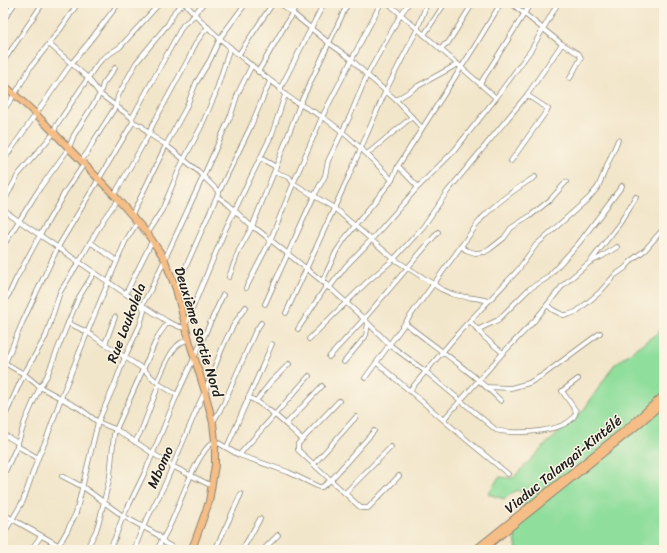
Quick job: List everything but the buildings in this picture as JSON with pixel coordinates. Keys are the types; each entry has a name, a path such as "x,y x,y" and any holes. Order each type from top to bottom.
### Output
{"main road":[{"name":"Deuxième Sortie Nord","path":"3,84 36,114 116,197 138,221 164,258 176,289 189,340 205,392 213,423 215,441 215,465 212,486 206,511 196,541 191,550"},
{"name":"Viaduc Talangaï-Kintélé","path":"475,550 630,426 664,395"},
{"name":"Viaduc Talangaï-Kintélé","path":"482,550 633,429 664,402"}],"street":[{"path":"3,21 15,3"},
{"path":"3,62 43,3"},
{"path":"3,110 15,94 30,68 78,3"},
{"path":"3,161 71,64 119,3"},
{"path":"3,204 18,176 54,133 56,126 103,58 120,47 160,3"},
{"path":"3,303 95,139 116,106 118,96 136,63 168,24 175,11 184,3 195,15 258,72 281,88 281,91 285,96 322,117 342,132 361,148 392,180"},
{"path":"3,368 4,362 58,247 99,179 183,25 195,15 204,3"},
{"path":"132,215 186,108 196,83 210,60 220,38 246,3"},
{"path":"239,54 273,3"},
{"path":"280,3 351,59 367,75 386,90 422,128"},
{"path":"258,72 298,3"},
{"path":"281,88 324,3"},
{"path":"229,277 239,250 252,227 300,104 348,3"},
{"path":"246,288 270,241 293,183 322,117 381,3"},
{"path":"388,3 496,98"},
{"path":"265,304 314,196 325,176 328,161 350,116 367,75 401,14 409,3"},
{"path":"286,313 386,90 417,30 427,3"},
{"path":"424,35 445,3"},
{"path":"441,50 444,45 448,43 473,3"},
{"path":"322,282 336,252 346,236 392,180 398,166 459,65 475,46 501,3"},
{"path":"511,3 562,44 579,54 581,58 570,78"},
{"path":"480,84 531,3"},
{"path":"298,329 328,287 346,266 372,240 418,187 454,151 496,98 531,50 542,28 558,3"},
{"path":"3,420 24,374 46,336 60,292 116,197 198,39 208,27"},
{"path":"49,44 88,78 100,94 132,120 142,126 149,134 166,145 203,176 218,194 252,227 258,230 306,268 364,319 390,345 491,427 502,432 553,429 565,424 576,415 576,410 562,392 578,379"},
{"path":"310,339 367,282 394,259 423,227 447,192 527,95 562,44"},
{"path":"147,233 162,210 184,160 201,127 215,95 230,47"},
{"name":"Rue Loukolela","path":"56,550 76,512 98,422 114,386 124,357 140,325 144,311 142,305 151,289 231,115 238,93 252,65"},
{"path":"396,100 418,86 459,65"},
{"path":"3,246 69,148 74,136 100,94 103,84 116,68"},
{"path":"176,289 270,81"},
{"path":"511,161 548,109 527,95"},
{"path":"3,210 168,322 180,327 186,326 226,228 262,158 285,96"},
{"path":"367,154 412,117"},
{"path":"410,390 470,320 518,270 536,245 589,198 598,187 618,140"},
{"path":"262,158 275,169 289,177 293,183 334,208 394,259 407,268 447,292 459,296 488,301"},
{"path":"398,166 418,187"},
{"path":"366,378 461,246 490,210 512,190 535,177"},
{"path":"461,246 466,250 475,253 485,252 490,249 504,238 511,228 530,216 550,200 566,182"},
{"path":"478,330 498,320 529,289 546,278 579,242 622,186"},
{"path":"444,419 478,380 535,320 563,285 590,262 620,223 636,197"},
{"path":"3,535 23,501 38,458 87,332 128,236 138,221"},
{"path":"547,305 563,315 576,312 599,293 633,259 645,250 664,228"},
{"path":"329,357 364,319 438,232"},
{"path":"126,293 152,241"},
{"path":"90,242 117,261"},
{"path":"590,262 617,247"},
{"path":"3,476 17,445 25,421 40,387 47,376 79,297 94,273"},
{"path":"109,550 115,538 122,516 128,507 153,454 223,295"},
{"name":"Mbomo","path":"134,550 143,527 165,484 233,325 246,307"},
{"path":"105,344 115,317"},
{"path":"470,320 478,330 503,353"},
{"path":"68,322 87,332 143,370 158,383 178,395"},
{"path":"86,550 96,531 100,518 110,476 114,434 158,336 168,322"},
{"path":"213,423 223,405 255,332 261,323"},
{"path":"344,362 367,334 366,328 368,324"},
{"path":"406,324 443,351 501,401"},
{"path":"486,387 511,388 529,383 547,372 600,333"},
{"path":"135,442 142,429 158,383 175,347 181,342 189,340"},
{"path":"227,448 272,344"},
{"path":"4,362 24,374 40,387 61,398 98,422 117,430 172,466 212,486"},
{"path":"377,363 508,474"},
{"path":"256,401 271,382 289,364"},
{"path":"239,455 309,376"},
{"path":"286,424 322,386"},
{"path":"248,397 275,414 302,439"},
{"path":"339,401 302,439 298,444 298,450 361,508 368,508 399,476"},
{"path":"314,464 356,417"},
{"path":"156,550 171,524 191,476 208,446 215,441 239,455 288,472 319,487 322,487 331,480 374,431"},
{"path":"3,434 38,458"},
{"path":"345,493 391,447"},
{"path":"62,476 83,487 122,516 158,535 162,540 177,550"},
{"path":"215,550 241,494"},
{"path":"3,514 58,545 64,550"},
{"path":"242,550 260,519"},
{"path":"263,550 278,535"},
{"path":"31,550 41,536"}],"green space":[{"path":"664,328 664,550 517,550 514,530 527,496 517,490 504,499 488,494 499,477 513,478 542,448 583,411 614,365"}]}
